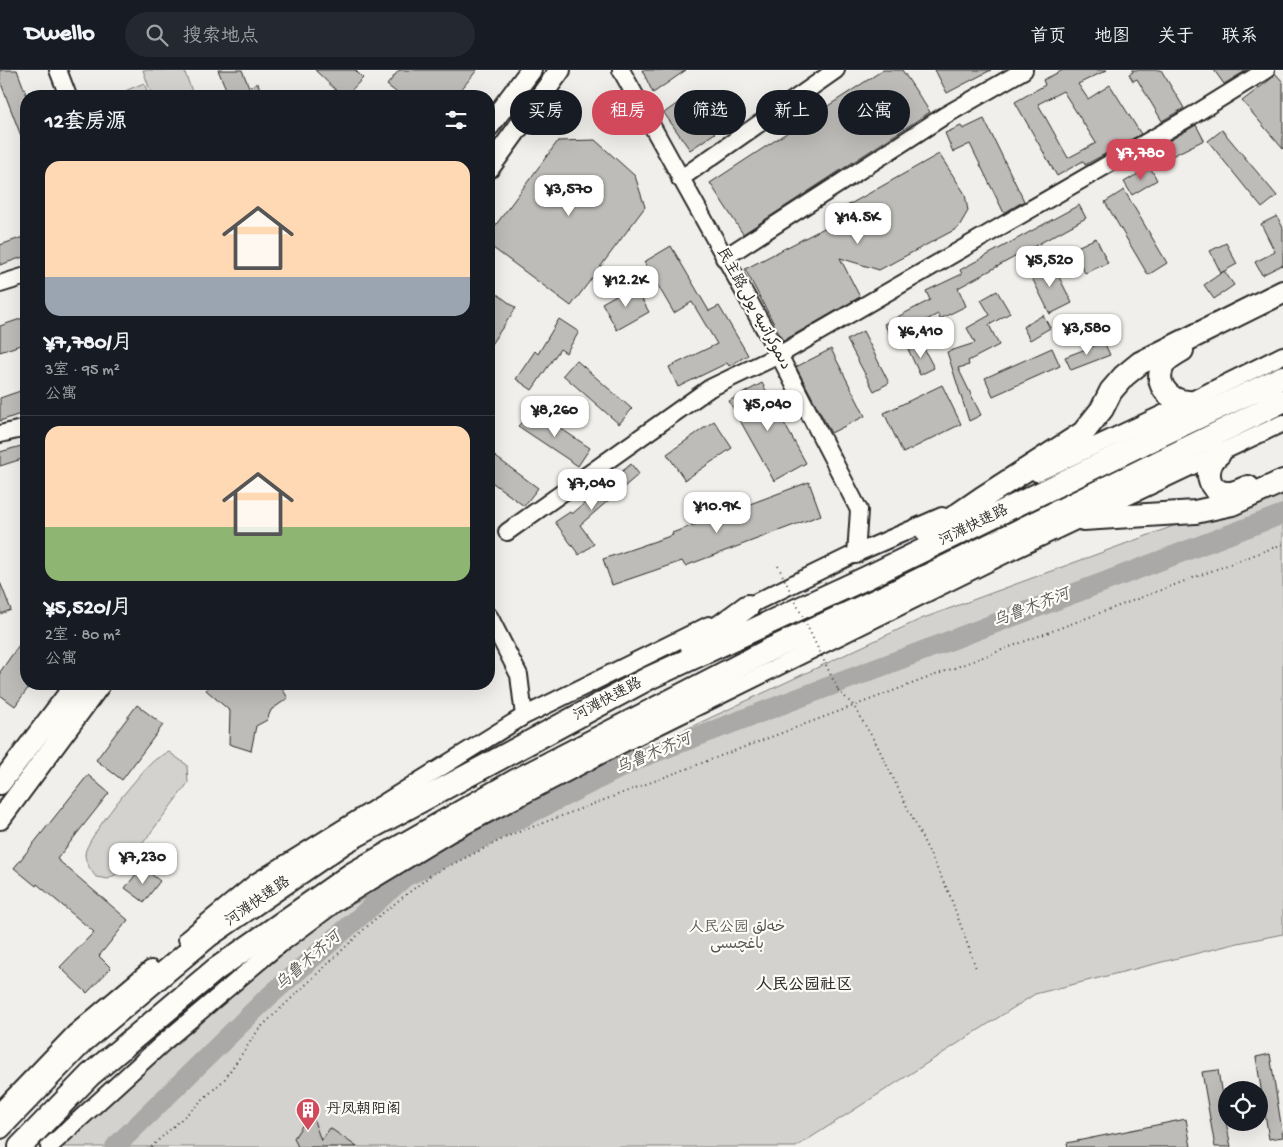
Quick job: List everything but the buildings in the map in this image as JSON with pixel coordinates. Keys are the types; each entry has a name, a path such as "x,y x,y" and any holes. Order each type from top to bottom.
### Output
{"highway":[{"path":"866,578 982,498 1082,433 1102,409 1111,391 1124,376 1140,363 1283,292"},
{"path":"1188,402 1180,402 1166,393 1162,386 1161,378 1165,362 1182,350 1283,299"},
{"name":"河滩快速路","path":"0,1127 83,1041 208,936 346,841 650,678 866,578 1283,377"},
{"name":"河滩快速路","path":"20,1147 90,1075 215,970 352,874 515,781 769,650 892,593 1283,401"},
{"path":"1219,454 1210,464 1208,471 1211,484 1222,492 1236,492 1283,470"},
{"path":"1083,519 1195,512 1232,504 1283,481"},
{"path":"892,593 1002,556"},
{"path":"650,678 748,606"},
{"path":"337,832 425,798"}],"main road":[{"path":"495,118 531,70"},
{"path":"495,160 560,70"},
{"path":"0,784 71,690"},
{"path":"0,819 96,690"}],"street":[{"path":"58,70 66,90"},
{"name":"民主路دىموكراتىيە يولى","path":"621,70 779,355 859,510 856,555"},
{"path":"680,179 836,70"},
{"path":"724,258 944,116 1024,70"},
{"path":"507,532 710,388 779,355 1195,114 1266,70"},
{"path":"0,284 20,278"},
{"path":"0,1111 75,1033 249,888 524,716 748,606 1188,402 1283,355"},
{"path":"50,1147 163,1043 274,949 337,902 451,833 600,755 1002,556 1283,423"},
{"path":"0,434 20,429"},
{"path":"495,628 519,676 524,716"}],"path":[{"path":"151,1147 224,1080 259,1029 374,920 431,875 511,835 1283,544"},
{"path":"778,566 838,690 853,705 877,745 949,893 976,968"}],"green space":[{"path":"143,70 184,70 192,90 150,90"},
{"path":"144,83 147,90 127,90"},
{"name":"人民公园 خەلق باغچىسى","path":"1283,482 1283,934 1238,943 1035,994 796,1147 49,1147 313,926 614,763 921,619 1168,528"},
{"path":"169,752 187,765 188,783 122,871 108,879 96,877 85,857 94,835 139,776 156,759"}],"waterway":[{"name":"乌鲁木齐河","path":"115,1147 266,999 405,877 638,759 1283,514"}],"place":[{"name":"丹凤朝阳阁","path":"308,1131"}],"district":[{"name":"人民公园社区","path":"804,986"}]}
